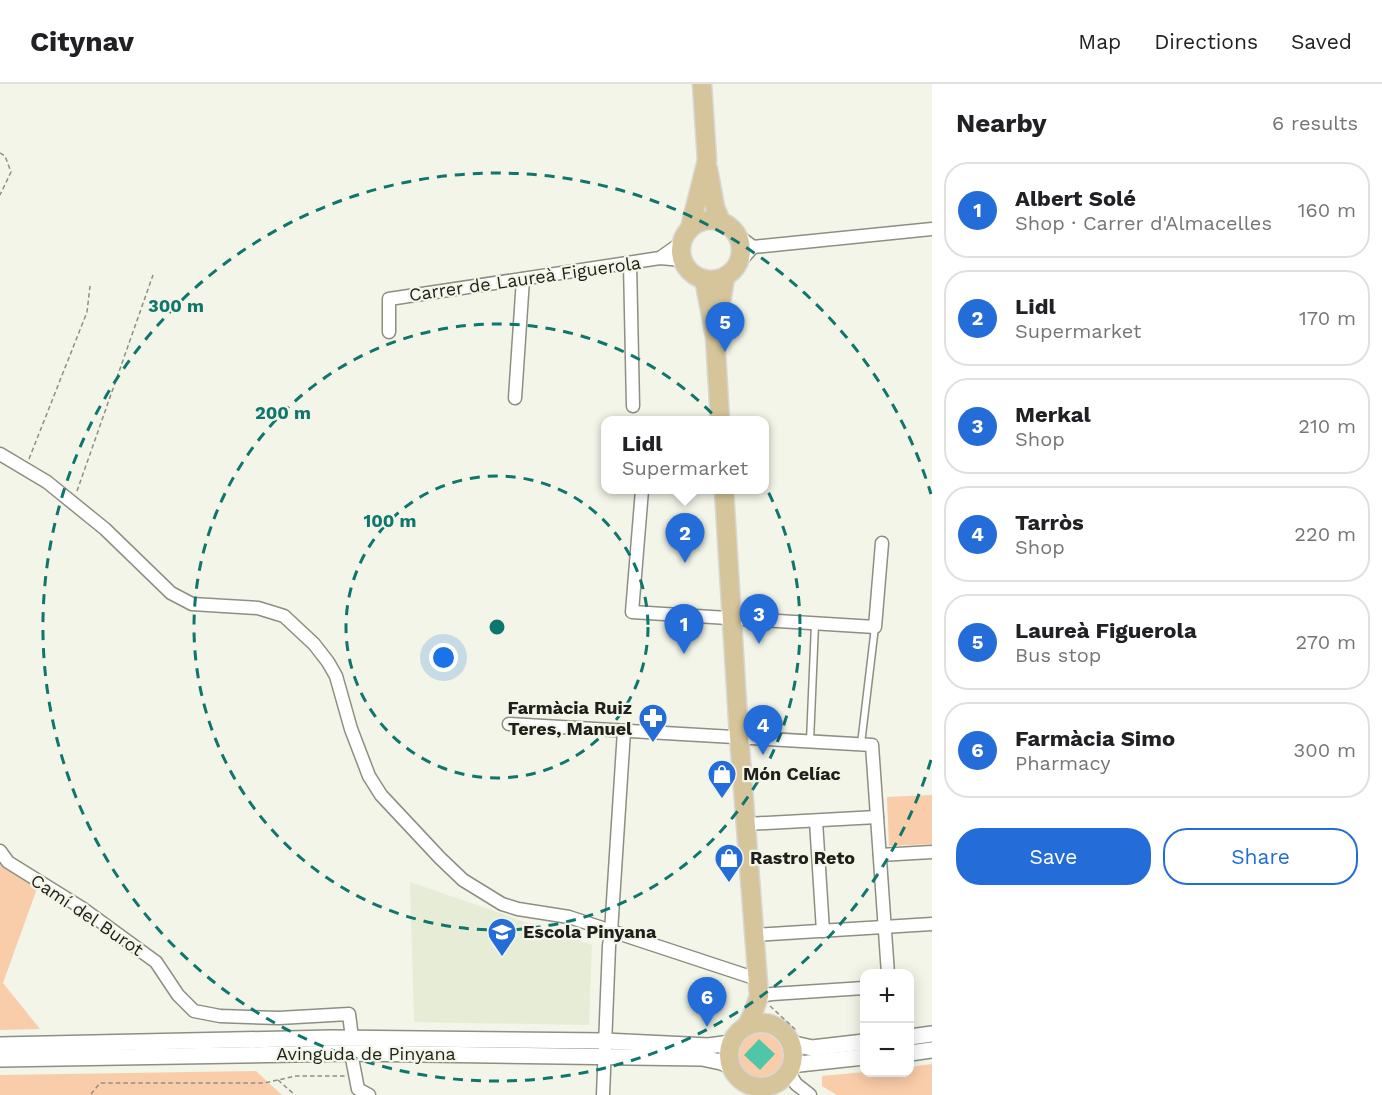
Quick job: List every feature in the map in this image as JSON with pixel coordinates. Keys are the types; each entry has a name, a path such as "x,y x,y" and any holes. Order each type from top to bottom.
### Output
{"main road":[{"path":"702,84 707,160 716,207 721,222 736,234 741,249 731,271 715,336"},
{"path":"707,160 685,244 687,269 704,279 718,279 731,271"},
{"path":"685,244 705,221 721,222"},
{"path":"704,279 715,336 720,416"},
{"path":"724,494 754,935 762,994 774,1026"},
{"path":"746,1027 760,1023 774,1026 795,1038 792,1054 782,1078 754,1090 741,1080 731,1066 729,1057 731,1043 746,1027 762,994"}],"street":[{"path":"731,271 753,247 932,229"},
{"path":"736,234 753,247"},
{"name":"Carrer de Laureà Figuerola","path":"389,332 389,299 660,258 685,244"},
{"path":"630,263 633,406"},
{"path":"515,399 523,279"},
{"path":"0,454 47,482 105,529 171,593 192,604 258,608 284,616 314,644 336,676 351,729 369,776 381,795 440,858 464,880 492,898 518,909 569,917 762,994 860,988"},
{"path":"642,494 632,612 875,627 882,543"},
{"path":"510,724 866,744 877,818 888,969"},
{"path":"603,1095 609,946 624,730"},
{"path":"746,824 877,818"},
{"path":"816,821 823,931"},
{"name":"Camí del Burot","path":"0,851 8,862 82,908 156,962 178,995 194,1011 220,1016 279,1018 349,1014 358,1089 369,1095"},
{"path":"880,855 932,852"},
{"path":"754,935 932,924"},
{"path":"914,1036 932,1034"},
{"path":"795,1038 812,1048 860,1042"},
{"name":"Avinguda de Pinyana","path":"0,1045 604,1048 708,1046 731,1043"},
{"name":"Avinguda de Pinyana","path":"0,1059 351,1045"},
{"name":"Avinguda de Pinyana","path":"604,1048 702,1058 731,1066"},
{"path":"914,1052 932,1050"},
{"path":"782,1078 860,1058"},
{"path":"782,1078 796,1084 810,1095"}],"lane":[{"path":"810,741 816,624"},
{"path":"866,744 875,627"}],"path":[{"path":"0,153 5,156 11,171 0,195"},
{"path":"72,503 153,275"},
{"path":"25,468 87,312 90,286"},
{"path":"762,994 795,1038"},
{"path":"91,1094 100,1083 264,1083 296,1076 355,1076"},
{"path":"277,1080 295,1095"}],"shaded area":[{"path":"932,795 932,844 889,846 887,797"},
{"path":"0,857 39,883 3,983 40,1029 0,1030"},
{"name":"Escola Pinyana","path":"410,882 592,945 589,1025 414,1022"},
{"path":"760,1033 776,1040 783,1056 776,1072 760,1079 744,1072 737,1056 744,1040"},
{"path":"759,1039 775,1054 760,1070 744,1055"},
{"path":"932,1064 932,1095 837,1095 822,1086 822,1076 860,1072 860,1077 914,1077 914,1066"},
{"path":"256,1071 282,1095 0,1095 0,1075"}],"place":[{"name":"Laureà Figuerola","path":"725,352"},
{"name":"Lidl","path":"685,563"},
{"name":"Merkal","path":"759,644"},
{"name":"Albert Solé","path":"684,654"},
{"name":"Farmàcia Ruiz Teres, Manuel","path":"653,744"},
{"name":"Tarròs","path":"763,755"},
{"name":"Món Celíac","path":"722,800"},
{"name":"Rastro Reto","path":"729,884"},
{"name":"Escola Pinyana","path":"502,958"},
{"name":"Farmàcia Simo","path":"707,1027"}]}
